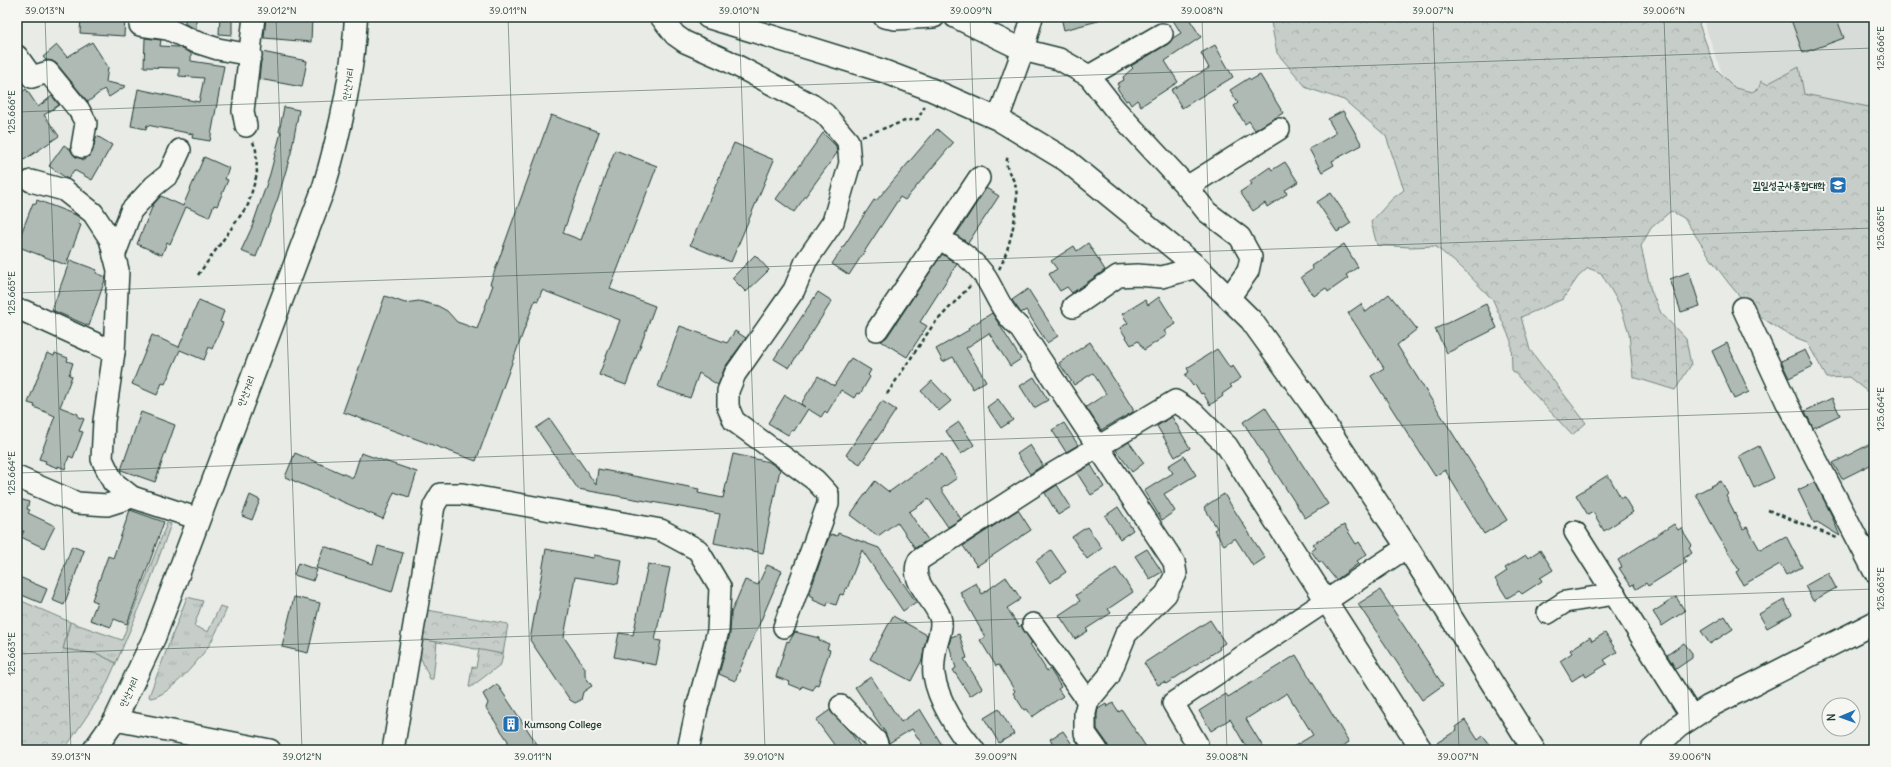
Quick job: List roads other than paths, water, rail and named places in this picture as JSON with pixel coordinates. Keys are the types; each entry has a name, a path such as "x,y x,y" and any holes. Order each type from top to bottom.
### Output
{"main road":[{"name":"안산거리","path":"94,750 116,720 154,638 323,190 338,141 348,91 356,17"},
{"path":"708,17 883,71 930,89 998,119 1066,160 1197,267 1251,320 1310,402 1407,547 1534,750"},
{"path":"1652,750 1679,726 1708,706 1874,623"}],"street":[{"path":"246,126 243,111 251,55 254,17"},
{"path":"661,17 675,35 685,42 746,70 812,105 825,114 848,141 850,163 833,222 806,261 794,290 735,374 728,391 728,407 734,421 815,480 828,494 828,504 784,627"},
{"path":"884,17 895,19 934,17"},
{"path":"955,17 1023,50 1059,59 1089,76 1114,108 1188,187 1207,212 1240,237 1251,257 1248,271 1229,298"},
{"path":"998,119 1023,50 1032,17"},
{"path":"140,25 168,29 193,41 218,49 251,55"},
{"path":"1089,76 1162,34"},
{"path":"17,56 24,82 48,72 79,110 86,123 82,147"},
{"path":"1188,187 1279,129"},
{"path":"114,256 131,211 154,186 169,174 180,150"},
{"path":"877,330 979,178"},
{"path":"30,182 64,190 93,213 110,239 118,270 114,352 104,421 102,459 113,482 132,497 199,519"},
{"path":"939,238 968,257 986,277 998,302 1009,319 1019,327 1174,562 1176,574 1166,594 1126,634 1109,676 1088,701 1085,713 1085,733 1097,750"},
{"path":"1072,307 1118,276 1162,278 1197,267"},
{"path":"1743,308 1787,403 1874,571"},
{"path":"24,311 114,352"},
{"path":"974,750 963,737 939,691 934,674 935,651 940,633 940,618 916,576 915,567 918,560 1049,476 1099,448 1175,401 1194,413 1227,446 1325,602 1421,748"},
{"path":"17,477 77,503 107,505 132,497"},
{"path":"393,750 434,506 441,494 462,494 661,530 698,550 720,587 718,631 697,708 688,750"},
{"path":"1575,532 1692,717"},
{"path":"1198,750 1197,744 1173,703 1407,547"},
{"path":"1548,612 1565,602 1615,594"},
{"path":"1033,624 1088,701"},
{"path":"841,706 876,741 879,750"},
{"path":"116,720 270,750"}],"place":[{"name":"김일성군사종합대학","path":"1838,185"},
{"name":"Kumsong College","path":"511,724"}]}
